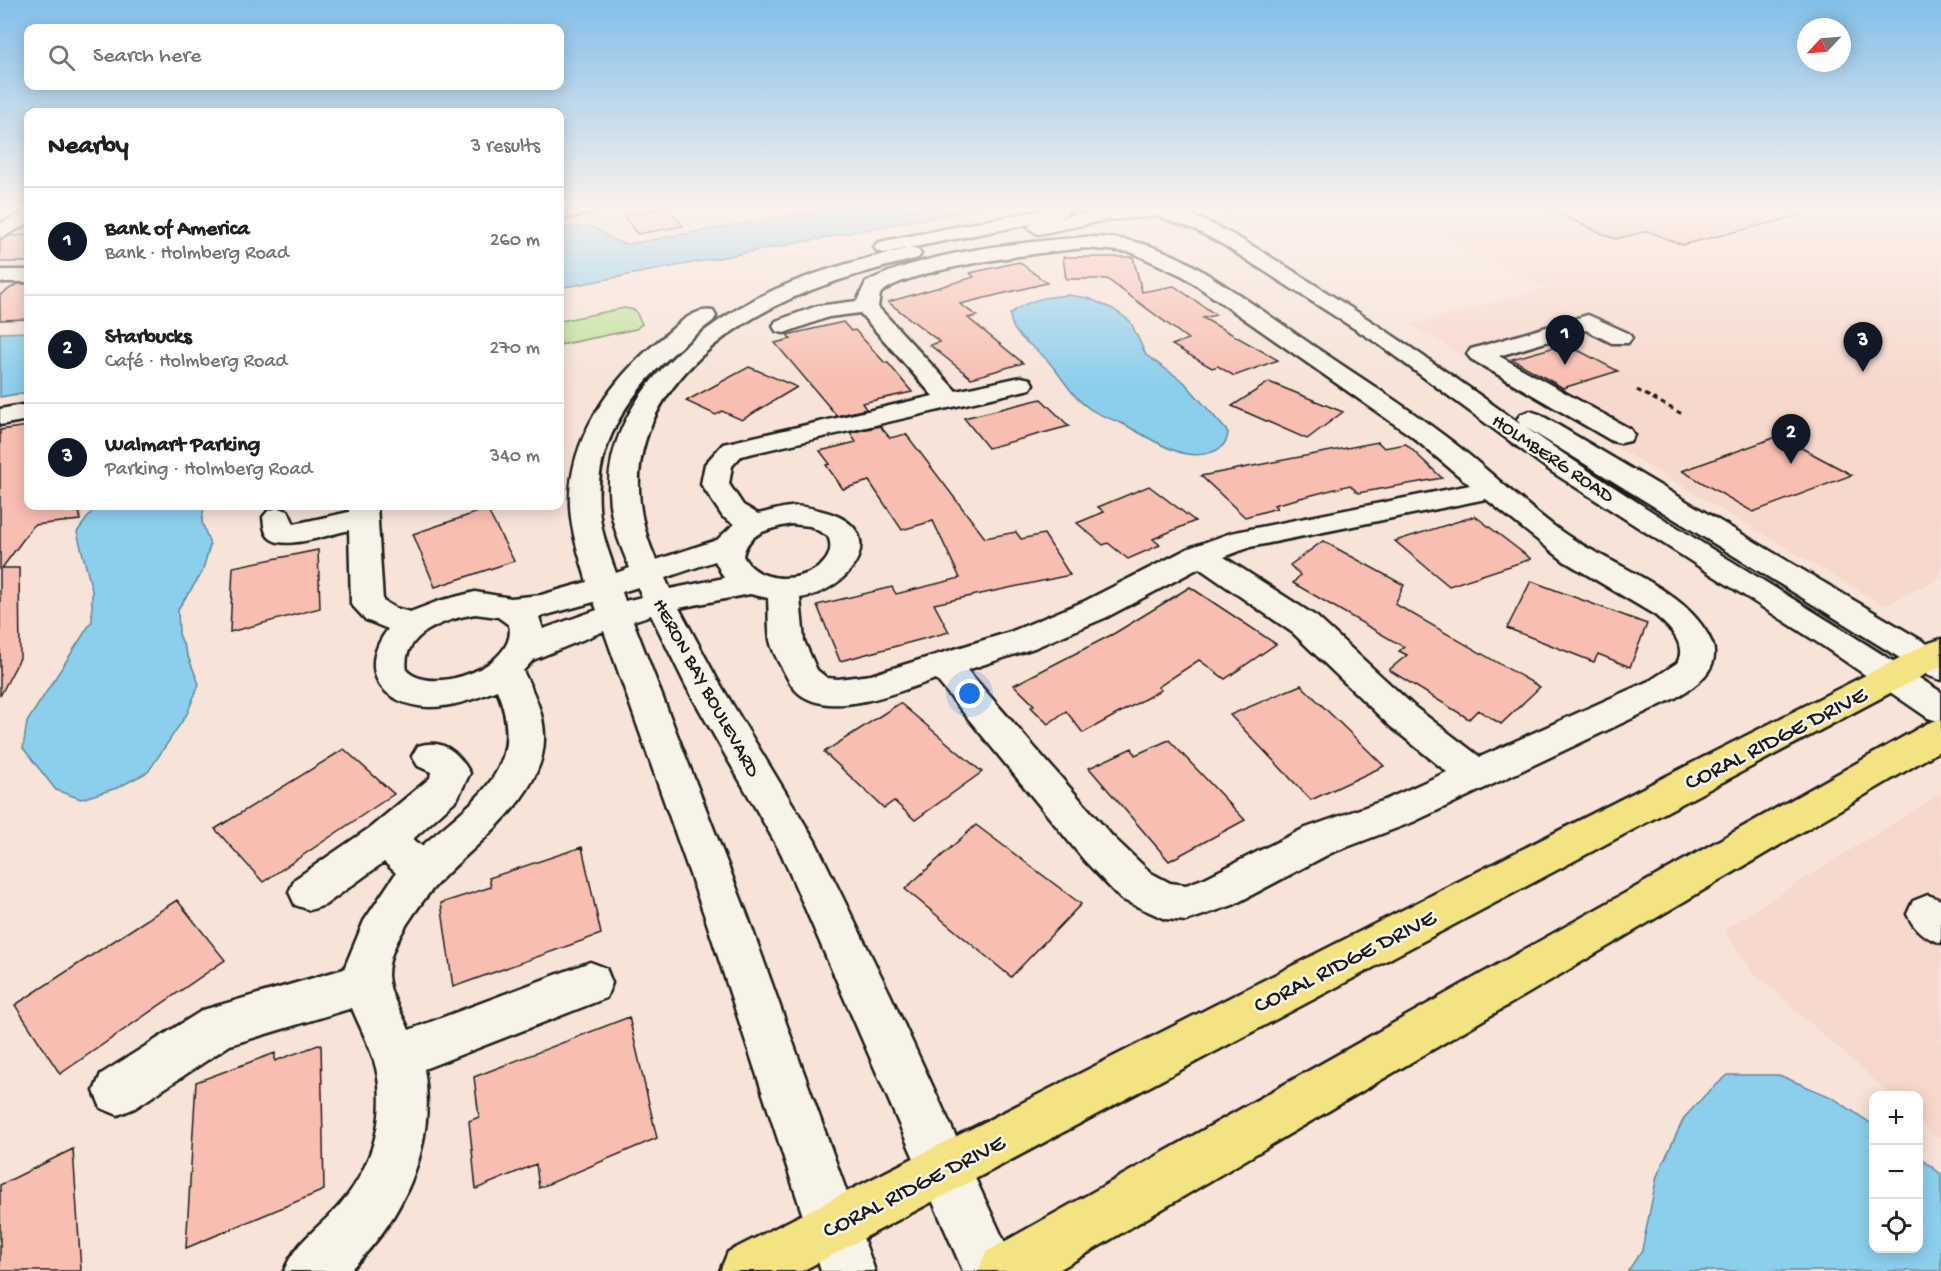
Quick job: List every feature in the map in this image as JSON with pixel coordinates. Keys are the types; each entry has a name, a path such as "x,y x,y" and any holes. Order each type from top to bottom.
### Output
{"main road":[{"name":"CORAL RIDGE DRIVE","path":"747,1271 841,1248 944,1169 1892,676 1936,660"},
{"path":"1005,1271 1941,733"}],"street":[{"path":"815,266 734,300 706,316 660,349 633,376 607,414 589,455 584,498 591,545 610,602 715,883 841,1248"},
{"name":"HERON BAY BOULEVARD","path":"860,266 787,292 715,332 688,355 661,385 644,412 628,449 623,489 630,531 680,644 801,851 991,1271"},
{"path":"945,266 899,276 873,288 867,298 867,306 949,399"},
{"path":"944,666 1098,848 1136,886 1166,901 1186,903 1218,892 1317,841 1399,811 1663,689 1687,675 1697,662 1696,645 1687,627 1669,608 1563,547 1535,527 1451,453 1419,429 1180,266"},
{"name":"HOLMBERG ROAD","path":"1271,266 1386,338 1562,466 1941,709"},
{"name":"HOLMBERG ROAD","path":"1296,266 1404,332 1534,422 1936,660"},
{"path":"0,276 24,276"},
{"path":"784,326 825,311 867,306"},
{"path":"1620,339 1588,322 1479,354 1621,435"},
{"path":"753,524 733,511 715,484 719,464 732,450 1021,384"},
{"path":"0,417 24,413"},
{"path":"783,589 787,641 805,679 818,689 838,693 873,687 1022,639 1096,609 1200,555 1242,539 1492,489"},
{"path":"278,517 280,532 287,535 363,512 367,603 375,612 386,617 416,624"},
{"path":"610,602 580,627 514,661 486,682 464,690 442,694 421,693 404,687 392,678 388,665 391,651 401,637 416,624 455,606 485,603 511,609 610,602 654,588 729,546 738,534 753,524 771,517 811,516 834,526 846,542 846,555 842,561 824,578 805,586 783,589 749,584 715,589 654,588"},
{"path":"729,546 727,557 729,567 749,584"},
{"path":"1200,555 1305,625 1403,717 1476,775"},
{"path":"311,1271 370,1209 398,1151 406,1098 396,1057 370,999 366,972 376,939 396,905 423,871 482,818 512,782 526,747 524,719 517,692 514,661 527,642 528,629 522,617 511,609"},
{"path":"310,892 385,839 444,788 451,773 444,762 431,756"},
{"path":"385,839 423,871"},
{"path":"118,1091 181,1047 219,1026 368,983"},
{"path":"396,1057 590,983"}],"path":[{"path":"1637,390 1684,415"}],"shaded area":[{"path":"1502,266 1941,266 1941,577 1884,606 1411,325 1545,288"},
{"path":"1941,793 1941,1141 1923,1125 1923,1091 1887,1091 1752,971 1724,930"}],"green space":[{"path":"624,308 635,310 642,324 636,329 564,344 564,320"}],"water":[{"path":"564,266 674,266 564,287"},
{"path":"1068,295 1088,298 1113,309 1130,321 1146,355 1184,382 1228,432 1222,446 1200,454 1176,451 1098,414 1083,403 1048,361 1017,333 1010,314 1030,302"},
{"path":"24,332 24,393 0,397 0,333"},
{"path":"93,510 204,510 202,522 210,545 202,573 178,609 179,634 199,684 187,714 148,772 117,788 81,799 56,790 23,748 27,722 92,621 92,590 77,532"},
{"path":"1728,1075 1779,1075 1833,1098 1869,1122 1869,1253 1923,1253 1923,1160 1941,1174 1941,1271 1628,1271 1642,1250 1657,1176 1684,1118 1707,1093"}],"building":[{"path":"1000,266 1025,266 1047,283 960,304 977,316 968,318 1023,363 971,378 930,345 940,342 888,302 974,277 970,273"},
{"path":"1064,266 1135,266 1142,292 1174,286 1216,315 1203,318 1278,360 1234,376 1218,366 1212,368 1172,345 1188,339 1107,279 1066,279"},
{"path":"17,284 24,284 24,319 0,320 0,295"},
{"path":"843,322 851,331 855,330 885,363 888,363 912,392 862,403 866,409 837,416 775,343 791,339 787,335"},
{"path":"1566,344 1618,371 1563,388 1512,359"},
{"path":"749,367 797,387 742,420 722,411 716,415 686,401"},
{"path":"1269,382 1343,412 1307,439 1232,406"},
{"path":"1041,399 1069,426 988,448 964,418"},
{"path":"880,426 890,438 906,434 985,538 1016,532 1021,539 1044,534 1070,575 934,604 949,632 840,661 817,605 892,587 896,594 960,578 933,521 902,530 869,481 843,489 826,465 830,464 820,451 856,442 850,433"},
{"path":"24,427 24,510 79,510 80,520 34,525 2,568 19,568 20,658 0,696 0,430"},
{"path":"1779,436 1852,475 1753,512 1682,471"},
{"path":"1378,442 1384,448 1406,444 1442,478 1358,493 1350,485 1274,505 1277,508 1245,517 1201,476"},
{"path":"1149,486 1195,521 1153,539 1160,545 1128,559 1108,543 1103,545 1077,523 1104,512 1098,507"},
{"path":"488,510 514,561 435,587 413,534"},
{"path":"1475,516 1531,559 1449,586 1395,541"},
{"path":"1323,541 1404,585 1395,604 1540,687 1501,724 1478,710 1469,719 1389,670 1407,655 1399,651 1404,647 1293,583 1300,575 1290,565"},
{"path":"318,550 320,608 230,632 233,567"},
{"path":"1531,581 1647,624 1630,667 1598,654 1594,662 1507,628"},
{"path":"1190,587 1276,644 1225,679 1199,660 1158,687 1161,690 1083,733 1066,711 1048,724 1031,707 1034,705 1014,685 1115,633"},
{"path":"1301,685 1384,766 1311,800 1230,715"},
{"path":"900,703 982,772 915,820 894,801 884,808 824,752"},
{"path":"1169,740 1245,820 1169,861 1089,768 1132,748 1135,755"},
{"path":"344,749 394,794 263,882 215,829"},
{"path":"976,825 1081,904 1011,977 905,889"},
{"path":"582,847 601,934 453,987 441,903 491,887 489,878"},
{"path":"177,900 225,960 60,1074 15,1005"},
{"path":"629,1017 657,1138 539,1188 536,1164 476,1189 469,1121 479,1117 474,1077"},
{"path":"321,1044 324,1190 186,1248 196,1082 275,1053 275,1061"},
{"path":"73,1149 81,1271 0,1271 0,1185"}],"place":[{"name":"Bank of America","path":"1565,365"},
{"name":"Walmart Parking","path":"1863,372"},
{"name":"Starbucks","path":"1791,464"}]}
